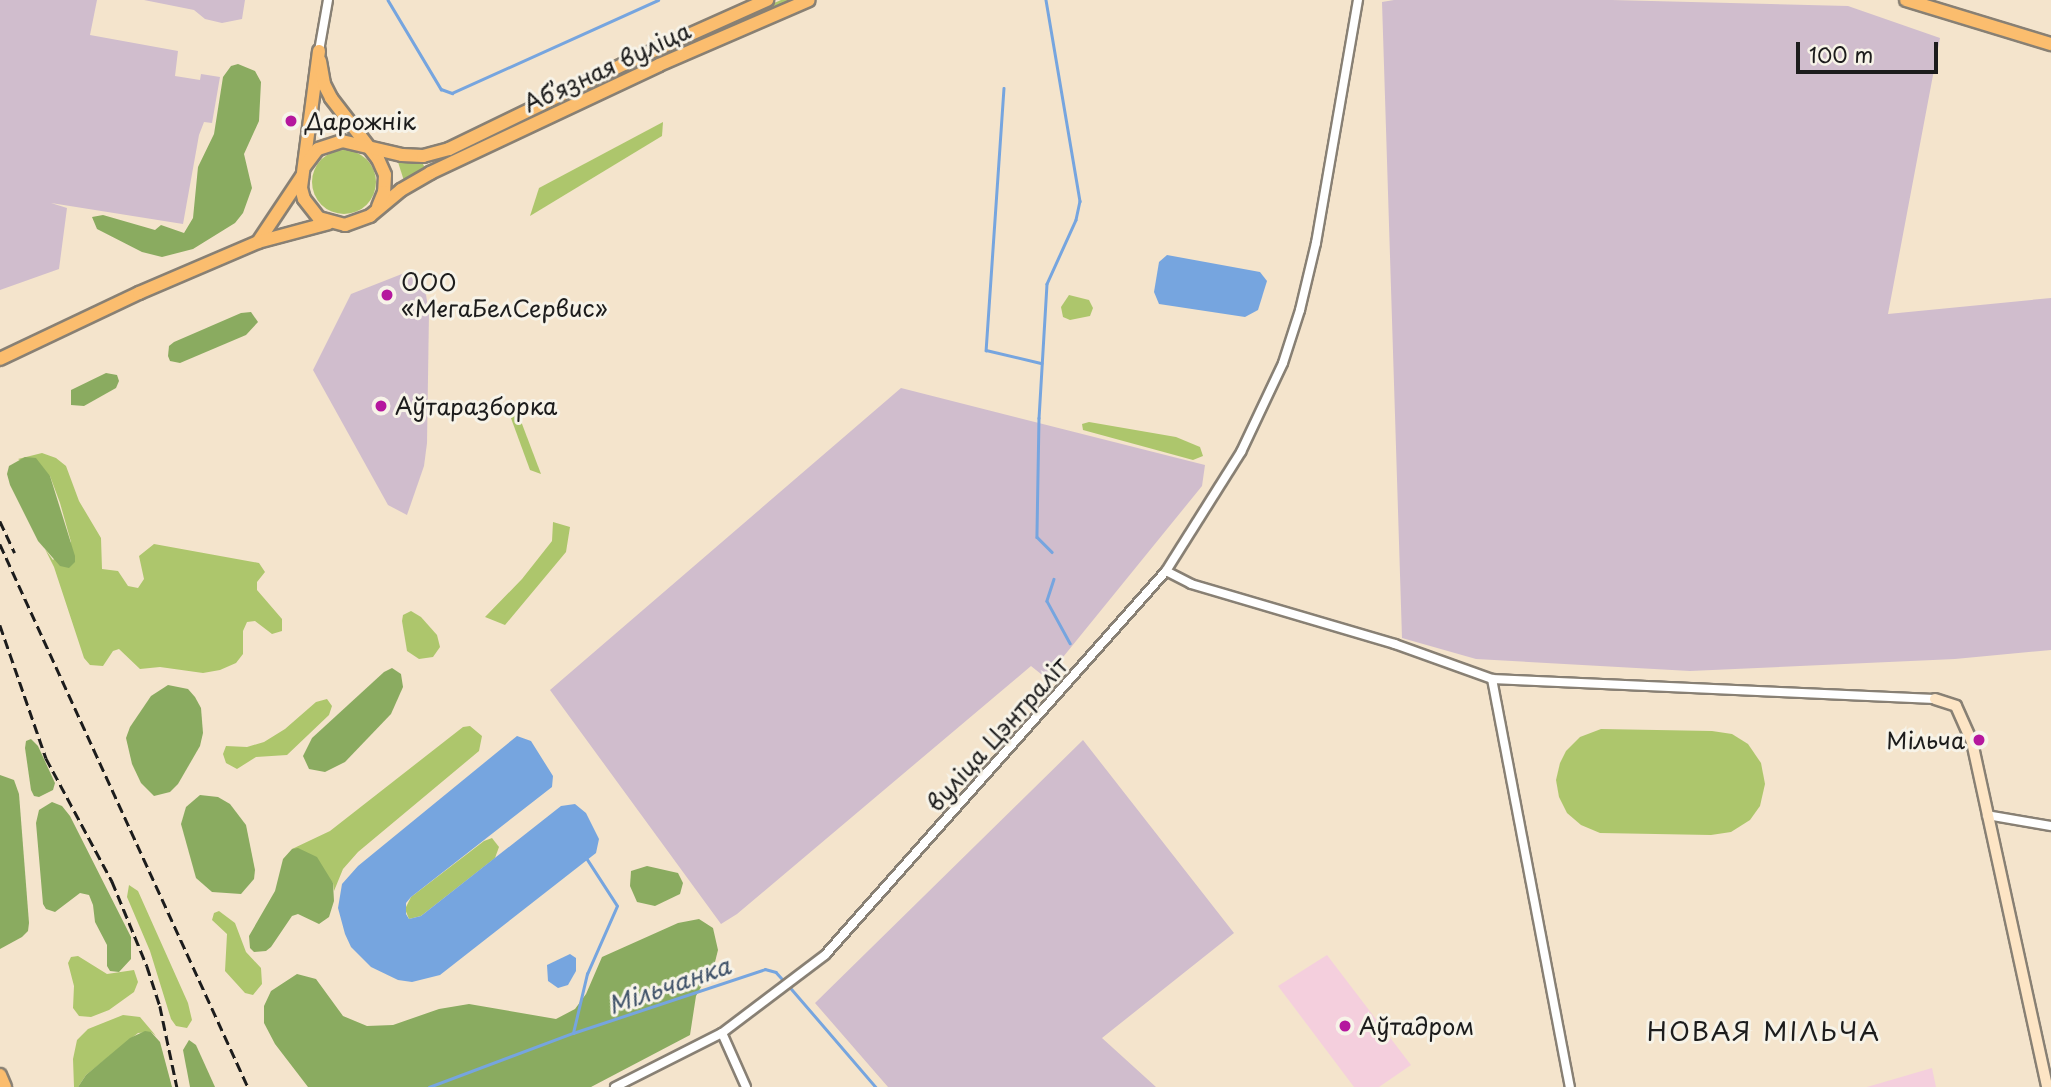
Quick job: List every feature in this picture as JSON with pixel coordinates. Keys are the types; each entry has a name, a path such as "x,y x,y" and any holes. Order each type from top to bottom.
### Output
{"main road":[{"name":"Абʼязная вуліца","path":"366,147 423,156 449,149 624,64 767,0"},
{"name":"Абʼязная вуліца","path":"377,208 430,173 682,54 810,0"},
{"path":"1906,0 2051,44"},
{"path":"0,359 139,293 258,242 330,223 345,225 360,222 377,208 384,192 385,175 378,159 366,147 331,98 324,84 319,51"},
{"path":"319,51 302,173 304,200 310,210 330,223"},
{"path":"258,242 318,149 329,143 342,141 366,147"},
{"path":"0,1075 5,1087"}],"street":[{"path":"319,51 328,0"},
{"name":"вуліца Цэнтраліт","path":"615,1087 722,1033 825,955 1166,571 1260,416 1300,310 1316,243 1358,0"},
{"path":"1166,571 1191,584 1395,644 1492,679 1935,699 1956,706 1972,742 2047,1087"},
{"path":"1492,679 1569,1082"},
{"path":"1987,815 2051,826"},
{"path":"722,1033 746,1087"}],"shaded area":[{"path":"0,0 97,0 90,35 178,51 175,76 200,80 201,74 220,77 212,123 204,122 199,135 183,224 51,203 67,208 59,269 0,290"},
{"path":"144,0 245,0 242,19 222,23 205,19 194,10"},
{"path":"1612,0 1848,6 1940,38 1888,314 2051,298 2051,650 1955,659 1690,671 1476,659 1402,638 1382,2"},
{"name":"Аўтаразборка","path":"412,270 426,295 429,312 427,443 424,466 407,515 388,505 313,370 351,294"},
{"path":"901,388 1205,465 1202,486 1046,678 1031,666 737,914 721,924 550,690"},
{"path":"1083,740 1234,933 1102,1038 1156,1087 888,1087 815,1003"},
{"name":"Аўтадром","path":"1327,955 1411,1065 1379,1087 1354,1087 1278,986"},
{"path":"1932,1068 1936,1087 1867,1087"}],"green space":[{"path":"781,0 792,0 654,60 446,160 443,158 595,83"},
{"path":"238,64 255,71 261,82 259,121 244,154 252,188 243,213 235,223 193,249 162,257 142,252 97,229 92,217 103,215 155,230 161,225 184,233 193,218 198,167 214,134 223,77 231,66"},
{"path":"663,122 662,136 530,216 539,188"},
{"path":"338,150 350,150 367,159 374,170 374,194 367,205 350,214 338,214 326,209 317,200 312,188 312,176 317,164 326,155"},
{"path":"398,162 422,162 425,168 404,181"},
{"path":"1069,295 1089,300 1093,308 1090,316 1070,320 1063,317 1061,307"},
{"path":"251,312 258,322 246,335 180,363 170,361 169,346 174,342 241,313"},
{"path":"106,373 117,375 119,381 116,388 84,406 71,405 71,390"},
{"path":"508,410 519,416 541,474 530,470"},
{"path":"1089,422 1176,437 1200,447 1203,456 1193,460 1083,430 1082,424"},
{"path":"42,453 56,458 66,466 79,501 101,538 102,569 118,571 128,586 138,588 144,579 139,556 154,544 259,563 265,572 257,582 257,590 282,619 282,631 272,634 255,621 247,622 243,631 243,654 236,663 220,670 203,673 160,667 140,669 119,649 113,651 103,666 90,665 84,658 54,567 45,549 53,560 71,542 60,503 50,476 18,459"},
{"path":"25,457 36,458 50,476 75,556 75,562 69,568 60,566 38,541 10,485 7,474 9,466"},
{"path":"553,522 570,527 566,552 505,625 485,617 522,579 552,541"},
{"path":"411,611 421,617 437,635 440,647 433,657 419,659 407,651 402,621 403,615"},
{"path":"392,668 401,674 403,687 391,714 345,762 325,772 309,769 303,756 312,738 384,672"},
{"path":"168,685 188,689 195,697 201,708 203,733 200,746 178,784 170,792 154,796 141,783 132,764 126,738 130,727 151,696"},
{"path":"327,699 332,706 329,715 287,755 256,757 237,769 226,763 223,754 226,746 247,747 264,742 285,729 316,702"},
{"path":"470,726 482,736 479,751 358,852 343,869 334,891 333,883 292,849 330,831 463,727"},
{"path":"1601,729 1712,731 1732,734 1748,744 1761,763 1765,784 1760,806 1750,820 1731,832 1711,835 1600,833 1581,825 1567,813 1559,797 1556,780 1566,751 1580,737"},
{"path":"31,739 38,746 55,783 53,790 39,797 34,796 31,790 25,748 26,741"},
{"path":"0,775 14,780 19,794 29,923 28,931 22,937 0,949"},
{"path":"200,795 218,797 230,804 246,825 255,870 254,879 241,894 212,892 196,878 181,824 186,807"},
{"path":"52,802 62,806 70,816 131,937 131,959 119,972 110,971 107,966 107,945 95,922 89,895 80,893 55,912 46,909 43,904 36,823 39,810"},
{"path":"492,838 499,847 495,858 421,916 409,919 405,909 411,897 484,841"},
{"path":"298,848 317,857 333,883 334,901 329,917 319,924 298,914 292,916 271,947 266,951 254,952 250,948 249,936 275,891 283,859 292,849"},
{"path":"647,866 678,873 683,883 680,894 655,906 637,902 630,886 631,871"},
{"path":"129,885 138,891 188,1003 192,1020 187,1028 176,1026 171,1019 150,951 127,897"},
{"path":"219,911 235,923 246,952 261,968 262,984 253,995 245,993 225,971 227,934 212,920 214,913"},
{"path":"699,919 713,928 718,950 715,962 696,996 690,1035 591,1087 308,1087 275,1044 264,1023 264,1006 271,991 297,974 316,979 343,1016 367,1026 393,1025 439,1009 469,1004 556,1019 575,1009 586,994 602,957 678,923"},
{"path":"78,956 107,974 134,970 138,982 134,992 109,1010 91,1017 79,1016 73,1008 74,986 68,963 71,957"},
{"path":"123,1015 140,1017 156,1036 151,1032 138,1033 86,1075 78,1087 74,1087 73,1059 77,1040 88,1029"},
{"path":"145,1031 151,1032 160,1042 172,1087 78,1087 86,1075 130,1038"},
{"path":"189,1040 196,1045 215,1087 190,1087 183,1050"}],"water":[{"path":"1167,255 1260,272 1267,281 1258,310 1245,317 1159,304 1154,292 1159,262"},
{"path":"517,736 531,741 553,776 552,787 411,897 406,903 409,919 421,916 561,806 575,804 586,813 599,839 596,853 440,975 412,982 398,980 371,967 351,947 345,934 338,908 342,884 358,866"},
{"path":"570,954 576,958 576,971 568,985 558,988 548,981 547,965"}],"waterway":[{"path":"388,0 441,89 452,93 658,0"},
{"path":"1046,0 1080,201 1076,220 1047,284 1039,418 1037,537 1052,552"},
{"path":"1004,88 986,350 1041,363"},
{"path":"1054,579 1047,601 1070,643"},
{"path":"573,1033 587,974 617,906 586,858"},
{"name":"Мільчанка","path":"429,1087 573,1033 765,969 776,972 784,981"},
{"name":"Мільчанка","path":"789,986 876,1087"}],"railway":[{"path":"0,521 15,553"},
{"path":"0,544 248,1087"},
{"path":"0,625 46,758 112,881 147,966 160,1006 177,1087"}],"place":[{"name":"Дарожнік","path":"291,121"},
{"name":"ООО «МегаБелСервис»","path":"387,295"},
{"name":"Аўтаразборка","path":"381,406"},
{"name":"Мільча","path":"1979,740"},
{"name":"Аўтадром","path":"1345,1026"}],"district":[{"name":"НОВАЯ МІЛЬЧА","path":"1764,1031"}]}
